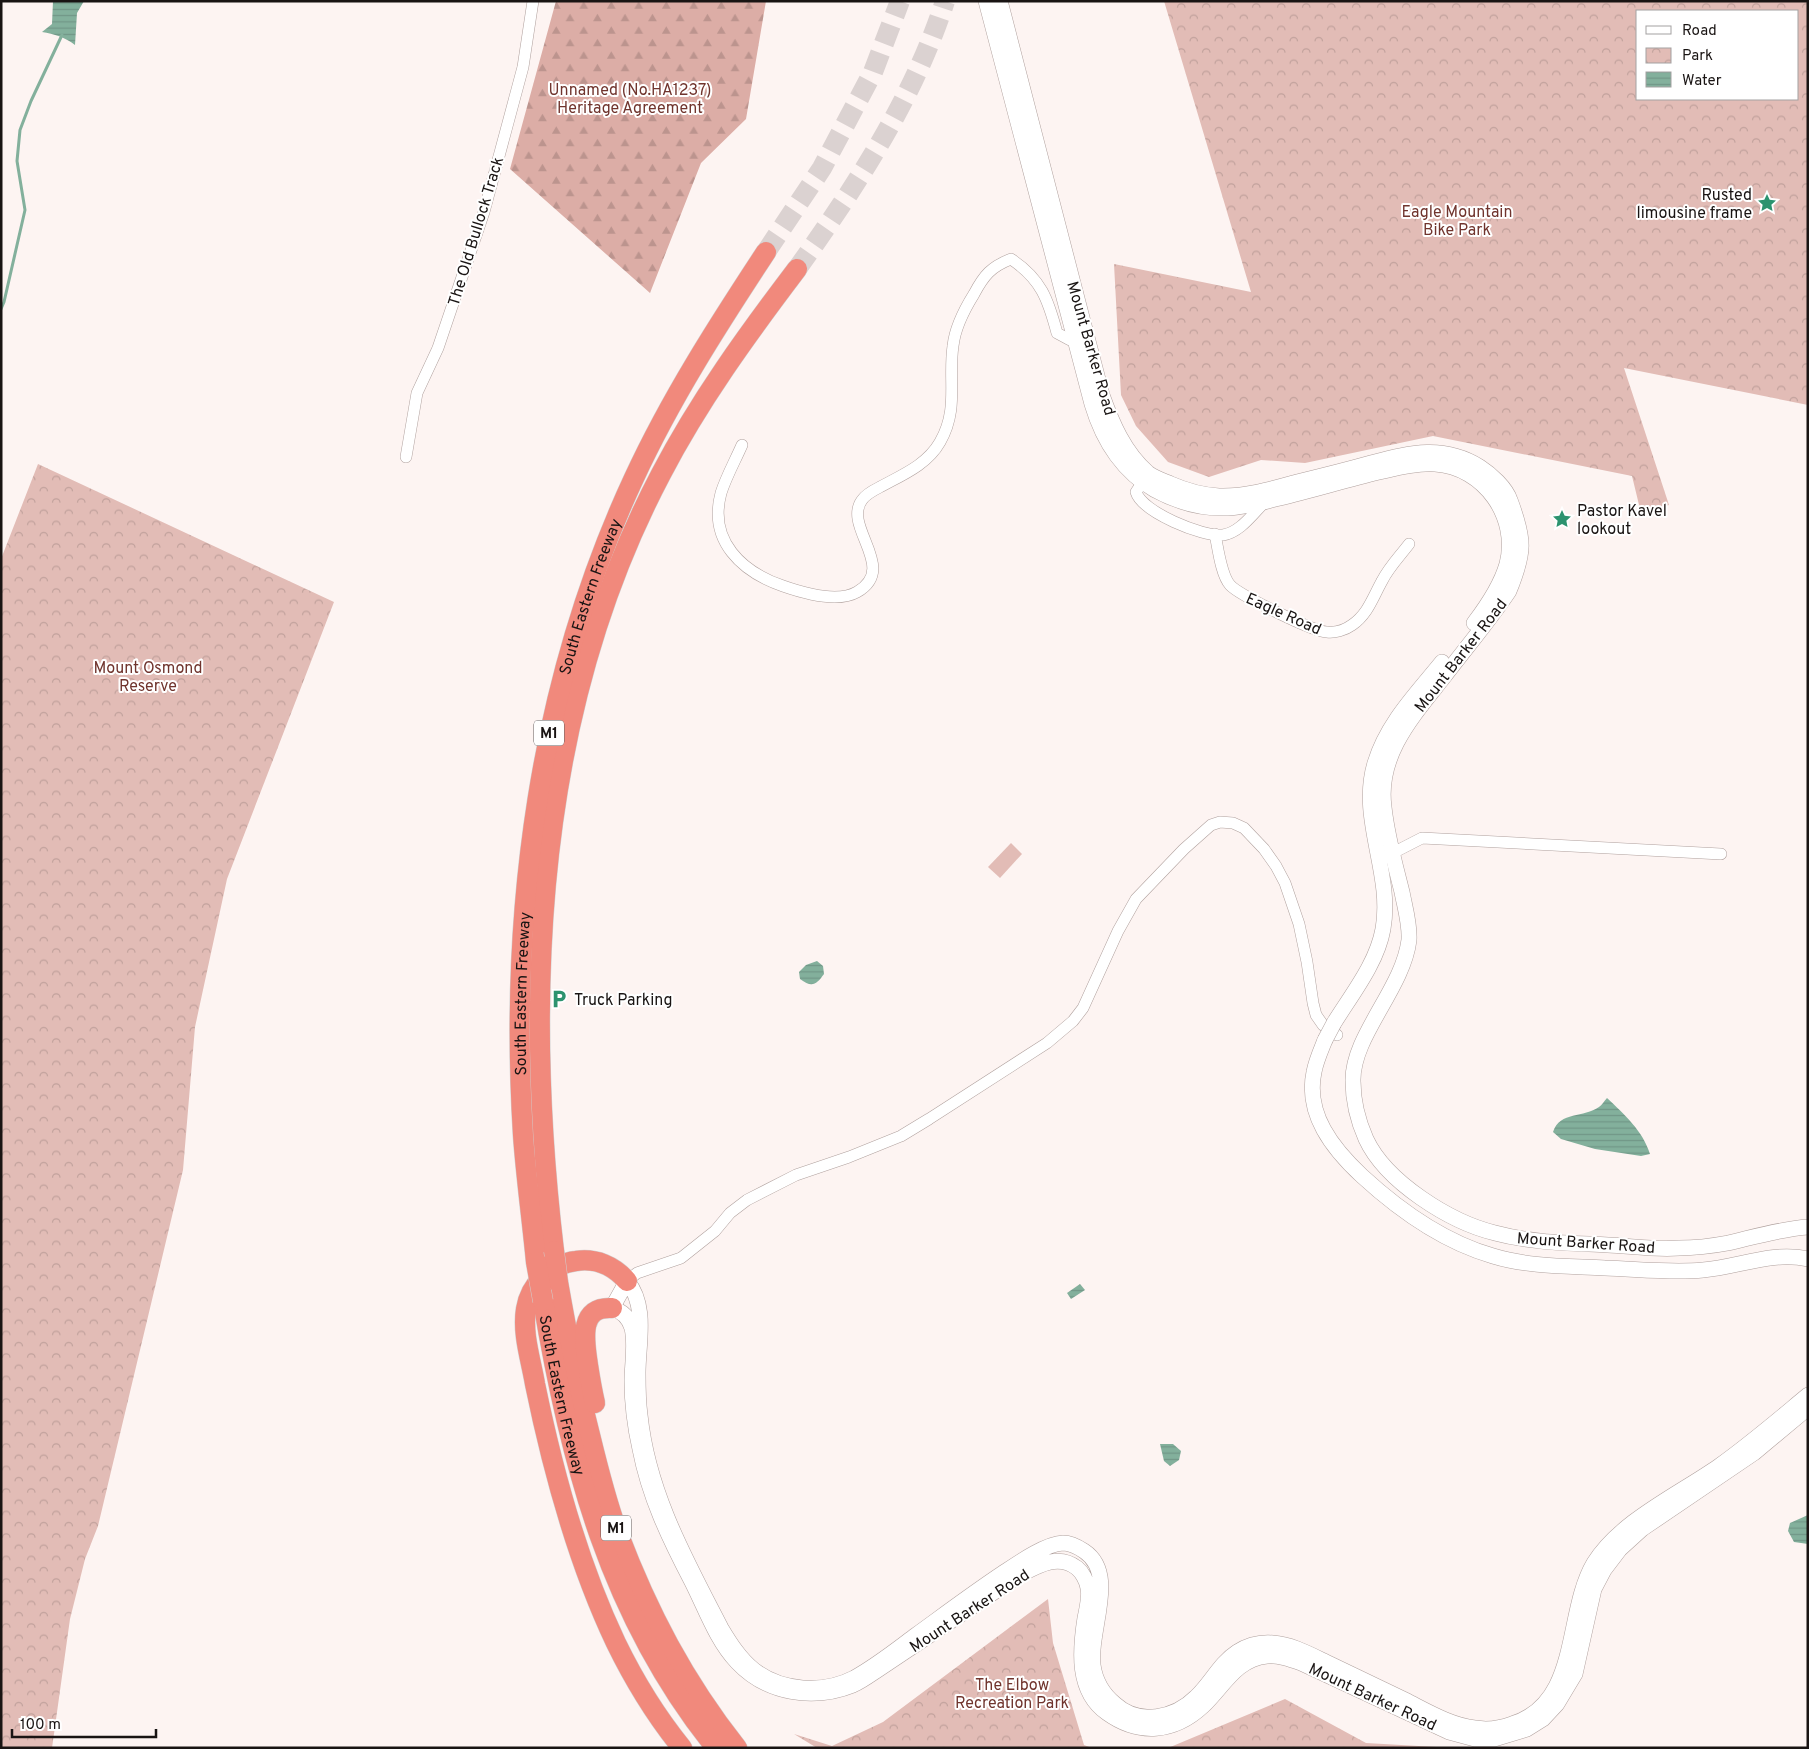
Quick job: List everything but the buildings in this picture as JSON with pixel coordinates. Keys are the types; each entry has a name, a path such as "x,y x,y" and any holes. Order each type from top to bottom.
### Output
{"highway":[{"name":"South Eastern Freeway","path":"716,1748 701,1730 672,1686 647,1643 624,1597 587,1501 573,1452 558,1386 536,1262 523,1134 520,980 526,886 533,826 551,724 578,624 633,480 656,432 707,343 766,252"},
{"name":"South Eastern Freeway","path":"737,1748 709,1713 682,1670 658,1624 617,1532 601,1482 581,1398 558,1282 554,1251 540,1076 540,974 547,870 553,819 572,719 603,610 631,538 660,476 684,431 740,344 797,269"},
{"path":"629,1278 596,1261 577,1260 559,1265 546,1274 533,1290 526,1309 525,1328 538,1399 555,1471 587,1576 607,1624 629,1668 663,1723 682,1748"},
{"path":"612,1308 600,1309 592,1314 587,1323 585,1335 593,1395 605,1452 632,1543 709,1713"}],"main road":[{"name":"Mount Barker Road","path":"986,1 1081,339 1116,431 1145,478 1162,494 1184,502 1201,506 1229,508 1266,502 1394,469 1436,464 1454,467 1479,480 1496,500 1508,527 1510,544 1507,564 1491,598 1474,622 1396,718 1384,739 1371,779 1370,804 1386,857 1408,918 1409,940 1401,970 1365,1038 1353,1077 1354,1098 1359,1120 1367,1141 1383,1165 1432,1206 1462,1222 1495,1233 1533,1241 1676,1249 1712,1245 1808,1227"},
{"name":"Mount Barker Road","path":"1000,1 1081,339"},
{"name":"Mount Barker Road","path":"1145,478 1197,493 1220,496 1238,495 1264,491 1408,454 1435,452 1459,456 1485,470 1508,494 1520,525 1522,544 1519,566 1509,591 1500,606 1407,722 1393,747 1384,774 1383,801 1386,827 1386,857 1383,886 1384,927 1381,940 1366,972 1332,1032 1314,1071 1313,1100 1322,1127 1332,1146 1367,1181 1430,1228 1466,1246 1493,1256 1546,1264 1671,1271 1705,1270 1773,1257 1808,1259"},
{"name":"Mount Barker Road","path":"629,1278 640,1314 638,1395 643,1437 651,1476 664,1513 698,1584 730,1643 752,1669 782,1684 797,1687 823,1687 853,1679 1012,1567 1047,1547 1063,1543 1077,1546 1090,1555 1099,1569 1100,1597 1092,1650 1093,1668 1097,1682 1103,1691 1116,1706 1129,1713 1147,1718 1171,1713 1182,1708 1200,1693 1236,1653 1254,1645 1272,1643 1281,1644 1314,1657 1461,1725 1488,1729 1513,1724 1535,1712 1548,1699 1558,1684 1570,1646 1583,1585 1593,1564 1612,1541 1632,1523 1740,1450 1808,1395"},
{"path":"612,1308 629,1278"},
{"name":"Mount Barker Road","path":"612,1308 626,1316 632,1329 632,1384 637,1434 644,1468 656,1506 717,1631 737,1662 749,1674 764,1683 789,1692 821,1693 847,1687 879,1669 1018,1576 1039,1564 1058,1560 1070,1562 1081,1571 1088,1587 1081,1656 1082,1673 1087,1687 1105,1712 1131,1726 1147,1729 1163,1728 1187,1718 1203,1706 1241,1665 1253,1659 1280,1656 1301,1662 1449,1732 1475,1739 1494,1739 1527,1729 1543,1719 1557,1704 1575,1674 1594,1589 1604,1570 1620,1549 1642,1529 1754,1453 1808,1408"}],"street":[{"name":"The Old Bullock Track","path":"406,457 417,393 438,348 484,212 522,67 533,1"},
{"path":"742,445 725,483 718,510 724,541 734,557 748,569 762,577 798,591 820,596 853,594 867,586 872,579 873,572 872,562 860,524 858,507 869,493 918,466 936,449 940,442 950,418 953,396 952,362 956,331 962,314 975,291 992,268 1011,259 1020,265 1043,290 1057,333 1063,337 1081,339"},
{"path":"1145,478 1136,492 1138,499 1145,506 1178,524 1215,534 1224,535 1241,526 1266,502"},
{"name":"Eagle Road","path":"1215,534 1224,572 1229,584 1251,600 1325,632 1339,631 1351,626 1361,617 1370,606 1389,570 1409,544"},
{"path":"629,1278 681,1258 690,1249 715,1232 730,1213 747,1200 796,1175 849,1157 901,1136 1048,1043 1073,1021 1083,1008 1118,931 1136,899 1211,825 1220,822 1233,822 1244,828 1276,866 1285,883 1299,924 1308,962 1316,1015 1323,1025 1332,1032"},
{"path":"1386,857 1422,838 1721,854"}],"green space":[{"name":"Unnamed (No.HA1237) Heritage Agreement","path":"556,1 766,1 746,119 701,163 650,293 510,169"},
{"name":"Eagle Mountain Bike Park","path":"1164,1 1808,1 1808,405 1624,368 1669,505 1641,513 1632,476 1433,436 1305,463 1261,460 1209,477 1168,462 1136,426 1121,395 1114,264 1251,292"},
{"name":"Mount Osmond Reserve","path":"38,464 334,602 227,879 195,1027 183,1170 98,1526 85,1559 70,1619 52,1748 1,1748 1,559"},
{"path":"1011,843 1022,854 1000,878 988,867"},
{"name":"The Elbow Recreation Park","path":"1048,1599 1053,1643 1084,1745 1092,1748 817,1748 794,1734 832,1746 883,1722"},
{"path":"1285,1699 1366,1743 1454,1748 1168,1748"}],"water":[{"path":"53,1 84,1 77,13 75,45 59,36 42,32 52,24"},
{"path":"817,961 823,966 824,974 819,981 814,984 808,984 800,979 799,972 806,965"},
{"path":"1607,1098 1638,1130 1650,1154 1641,1156 1595,1149 1561,1139 1553,1132 1556,1125 1561,1121 1593,1110 1600,1106"},
{"path":"1080,1284 1085,1290 1071,1299 1067,1293"},
{"path":"1160,1444 1173,1444 1181,1451 1179,1460 1170,1466 1164,1461"},
{"path":"1808,1515 1808,1544 1794,1542 1788,1531 1790,1523"}],"waterway":[{"path":"1,309 25,210 17,161 20,130 31,101 62,35"}],"tunnel":[{"path":"766,252 822,168 873,72 900,1"},
{"path":"797,269 841,206 900,107 932,38 945,1"}],"place":[{"name":"Rusted limousine frame","path":"1767,203"},
{"name":"Pastor Kavel lookout","path":"1562,519"},
{"name":"Truck Parking","path":"559,999"}]}
